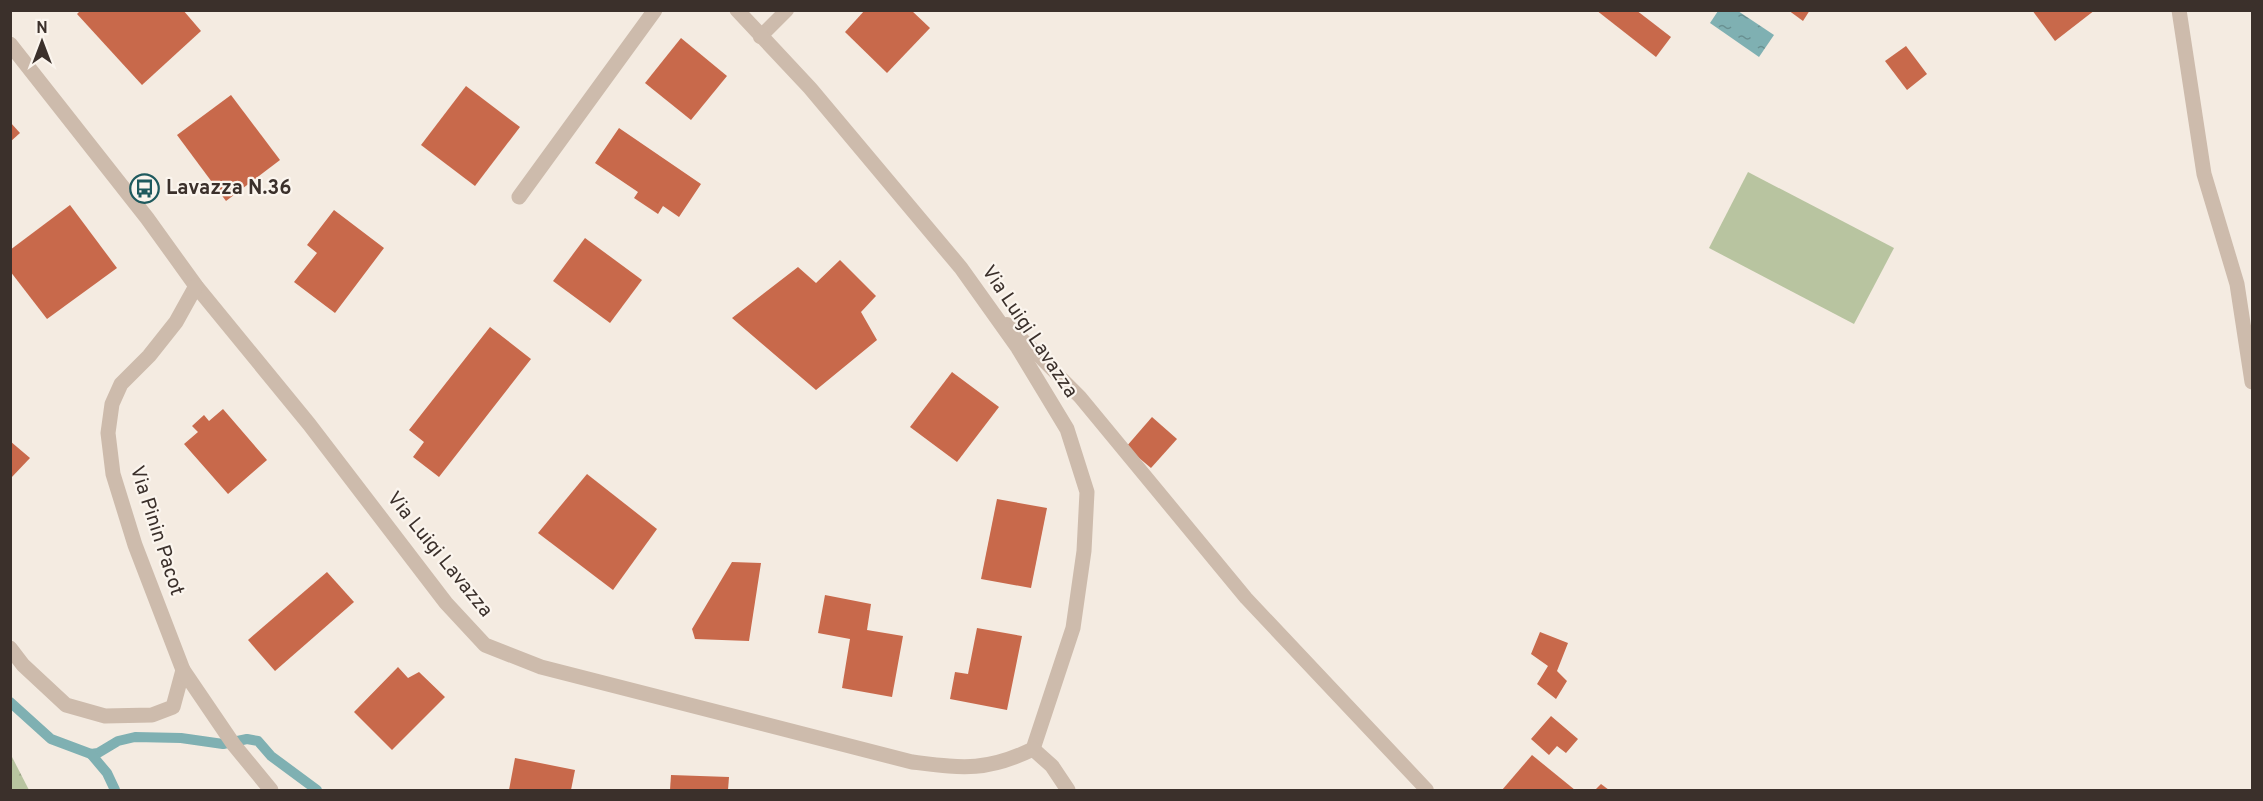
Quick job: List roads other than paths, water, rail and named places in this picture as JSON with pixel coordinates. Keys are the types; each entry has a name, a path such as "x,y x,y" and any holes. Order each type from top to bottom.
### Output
{"street":[{"path":"519,197 655,10"},
{"name":"Via Luigi Lavazza","path":"10,44 147,218 196,286 309,424 446,603 485,645 541,667 912,762 968,769 1006,762 1033,749 1073,628 1084,551 1087,492 1066,429 1018,348 961,268 810,88 760,38 737,10"},
{"path":"2178,10 2204,174 2237,284 2253,382"},
{"name":"Via Pinin Pacot","path":"196,286 176,322 149,356 121,384 112,404 108,433 112,474 132,535 183,670 230,740 271,790"},
{"path":"10,648 23,665 66,705 105,716 152,715 173,707 183,670"},
{"path":"1033,749 1052,766 1068,790"}],"lane":[{"path":"760,38 787,10"},
{"path":"986,304 1080,397 1246,598 1427,790"}],"water":[{"path":"1718,11 1738,11 1774,35 1759,57 1710,23"}],"waterway":[{"path":"10,702 51,739 91,754 98,753 118,741 135,737 181,738 223,744 247,739 258,741 271,756 317,790"},
{"path":"91,754 107,773 115,790"}],"place":[{"name":"Lavazza N.36","path":"145,189"}]}
